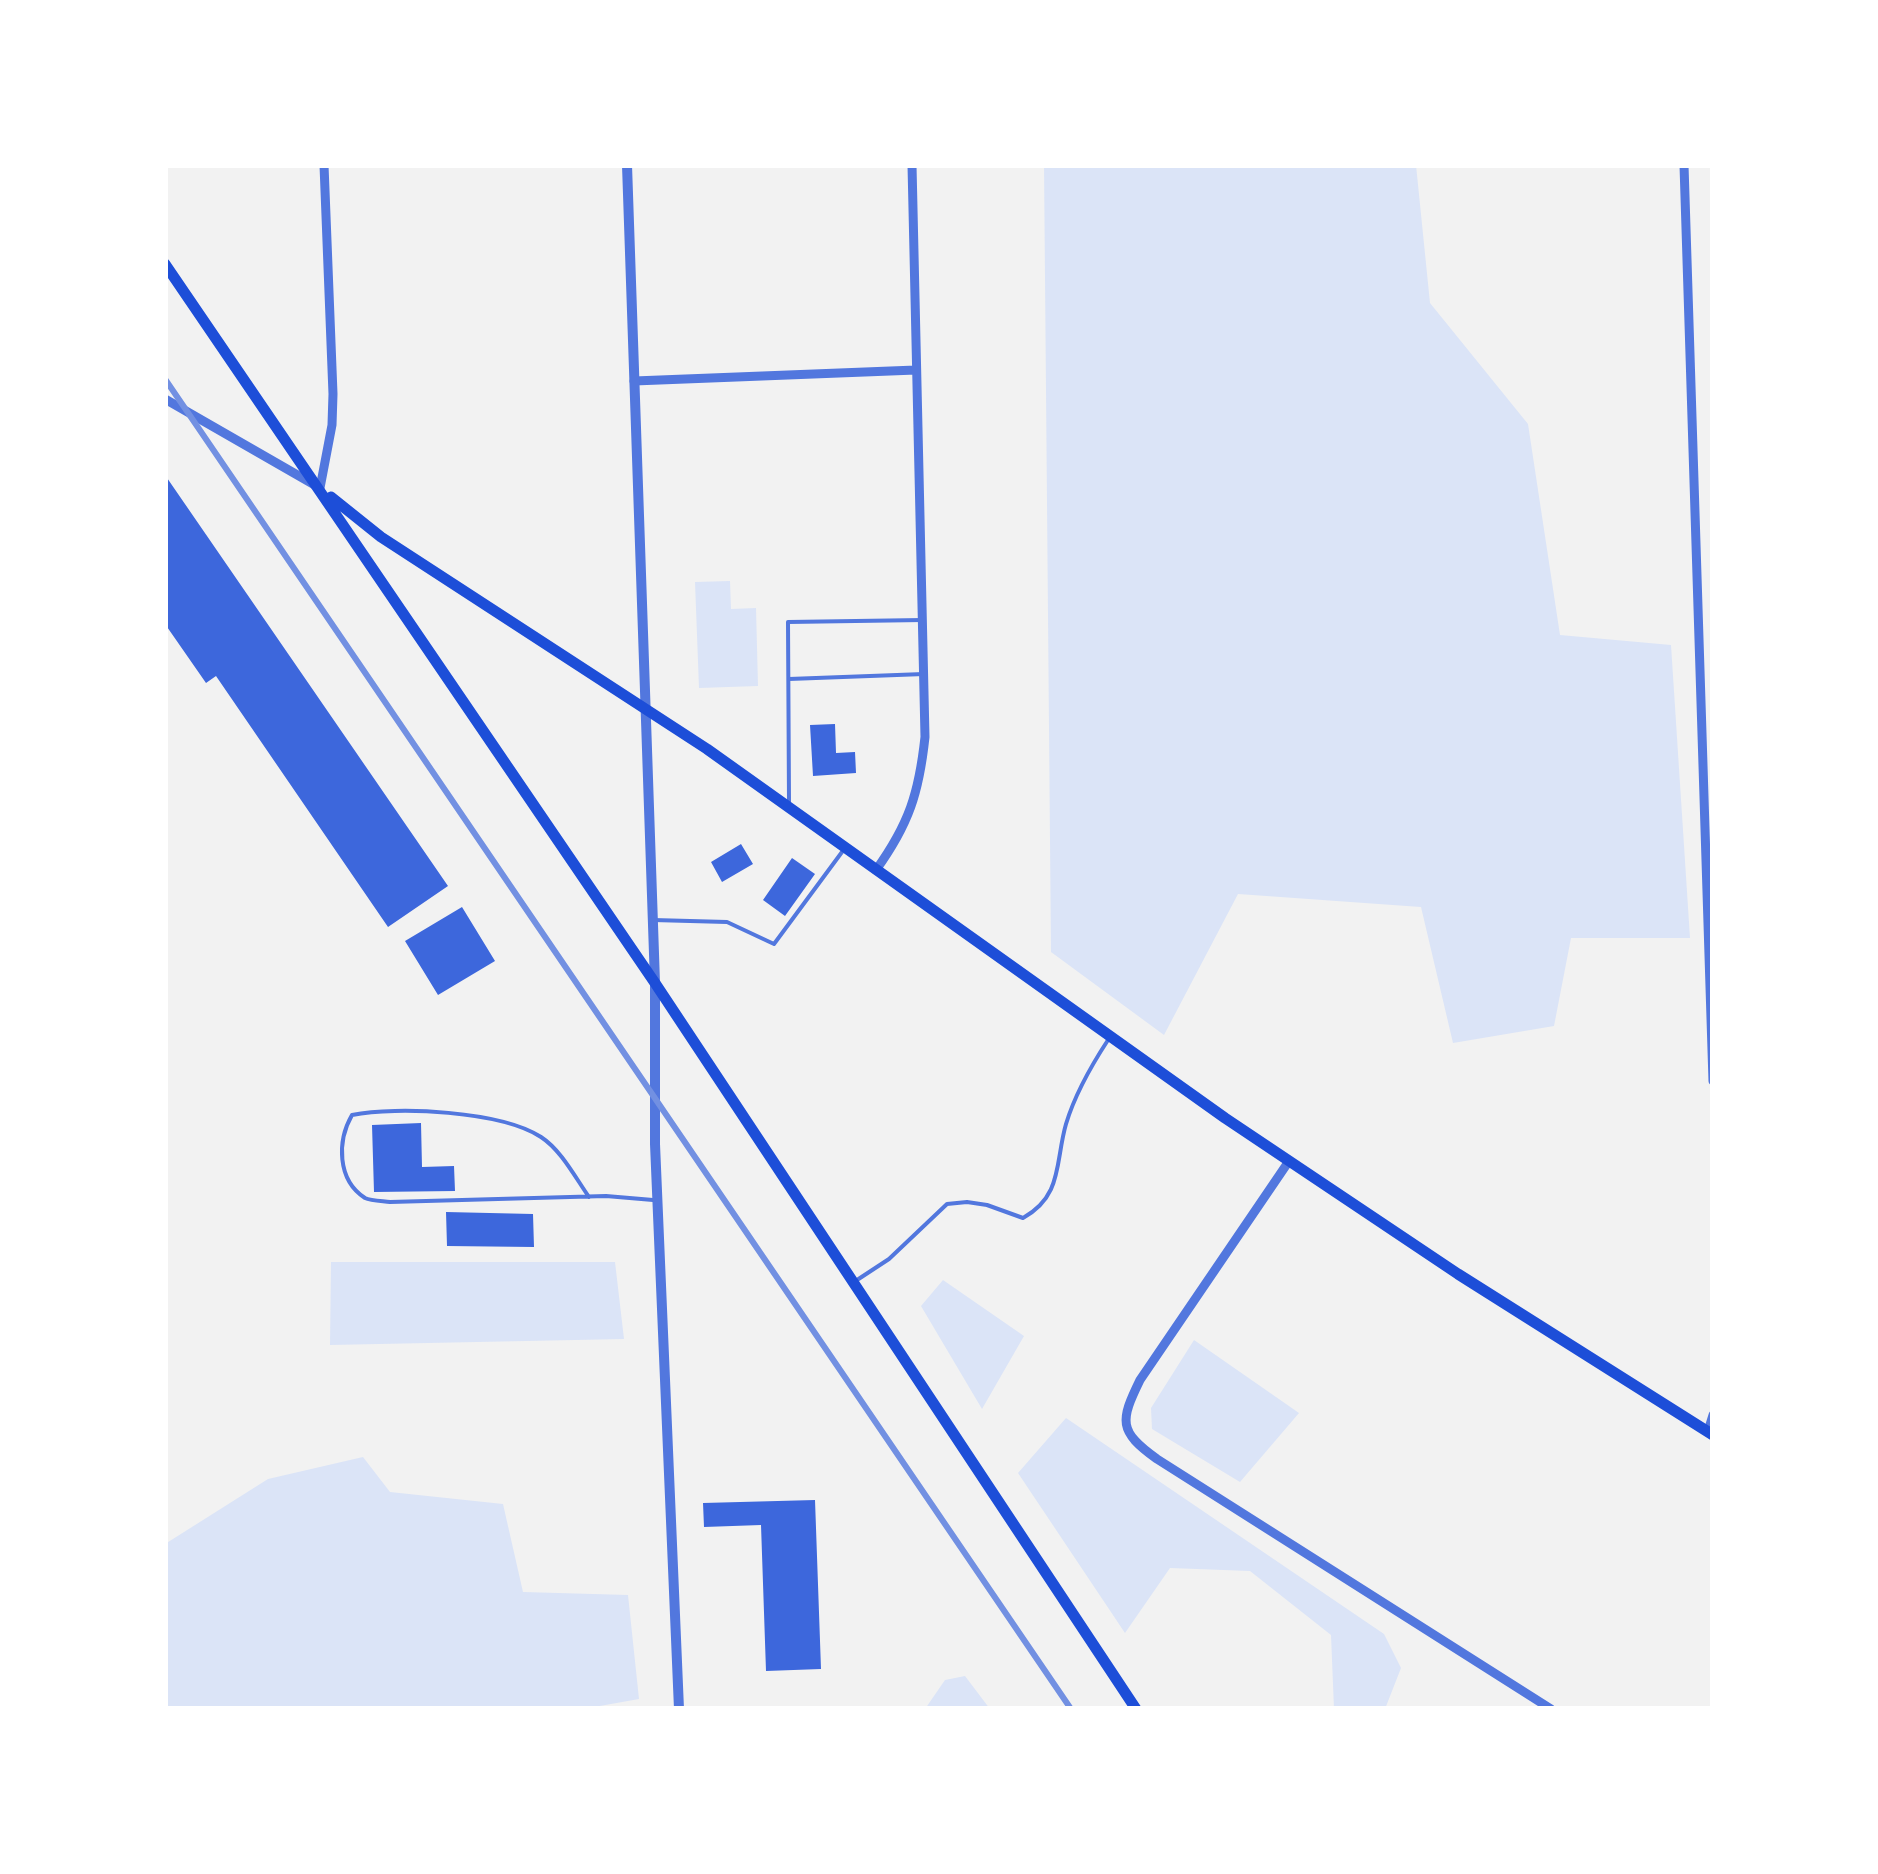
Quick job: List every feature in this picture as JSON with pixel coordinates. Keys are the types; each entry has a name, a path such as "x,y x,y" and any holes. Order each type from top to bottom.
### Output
{"main road":[{"path":"165,264 655,982 1136,1709"},
{"path":"320,488 381,537 646,709 1289,1160 1458,1274 1710,1433"}],"street":[{"path":"165,399 320,488 332,425 333,394 324,165"},
{"path":"627,165 655,982 657,1200 679,1709"},
{"path":"876,870 908,820 920,780 925,738 912,165"},
{"path":"1684,165 1713,1082"},
{"path":"634,381 916,370"},
{"path":"1289,1160 1140,1380 1124,1421 1138,1445 1157,1458 1552,1709"},
{"path":"1710,1433 1713,1415"}],"lane":[{"path":"789,808 788,622 923,620"},
{"path":"788,679 924,674"},
{"path":"652,920 727,922 774,944 845,848"},
{"path":"852,1282 889,1259 947,1204 987,1205 1023,1218 1042,1204 1050,1196 1066,1122 1080,1088 1111,1036"},
{"path":"589,1196 562,1158 540,1136 491,1120 464,1113 370,1112 352,1115 342,1131 344,1174 366,1199 390,1202 589,1196 657,1200"}],"shaded area":[{"path":"1044,165 1416,165 1430,303 1528,424 1560,635 1671,645 1690,938 1571,938 1554,1026 1453,1043 1421,907 1238,894 1164,1035 1051,952"},
{"path":"730,581 731,609 756,608 758,686 699,688 695,582"},
{"path":"331,1262 615,1262 624,1339 330,1345"},
{"path":"943,1280 1024,1336 982,1409 921,1306"},
{"path":"1194,1340 1299,1413 1240,1482 1152,1429 1151,1408"},
{"path":"1066,1418 1384,1634 1401,1668 1385,1709 1334,1709 1331,1635 1250,1571 1170,1568 1125,1633 1018,1473"},
{"path":"363,1457 390,1492 503,1504 523,1592 628,1595 639,1699 583,1709 165,1709 165,1544 268,1479"},
{"path":"965,1676 990,1709 925,1709 945,1680"}],"building":[{"path":"165,475 448,886 388,927 216,676 206,683 165,624"},
{"path":"835,724 836,753 855,752 856,773 813,776 810,725"},
{"path":"741,844 753,864 722,882 711,862"},
{"path":"792,858 815,874 785,916 763,900"},
{"path":"462,907 495,961 438,995 405,941"},
{"path":"421,1123 422,1167 454,1166 455,1191 374,1192 372,1125"},
{"path":"446,1212 533,1214 534,1247 447,1246"},
{"path":"815,1500 821,1669 766,1671 761,1525 704,1527 703,1503"}],"railway":[{"path":"165,379 1071,1709"}]}
